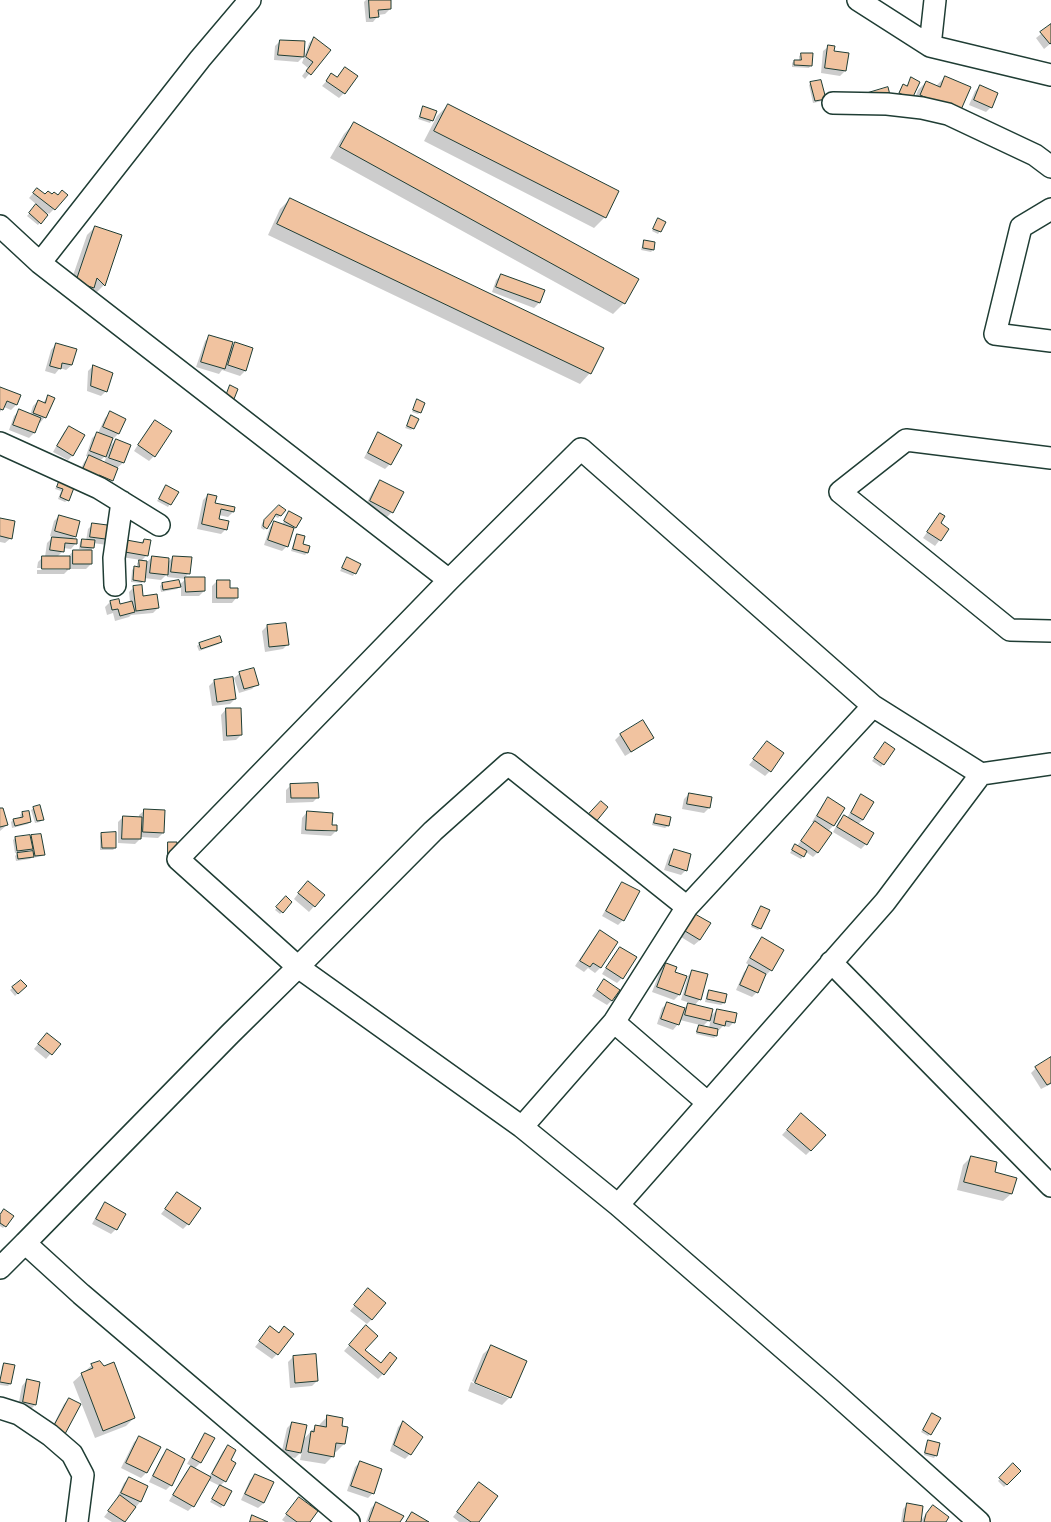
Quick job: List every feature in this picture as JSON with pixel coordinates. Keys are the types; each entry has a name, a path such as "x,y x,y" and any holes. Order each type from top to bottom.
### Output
{"street":[{"path":"40,262 200,59 250,0"},
{"path":"858,0 930,46 1051,75"},
{"path":"930,46 935,0"},
{"path":"833,103 887,104 922,108 948,114 1035,155 1051,167"},
{"path":"1051,209 1021,227 995,334 1051,341"},
{"path":"4,233 449,580"},
{"path":"1051,458 906,440 840,492 1010,630 1051,631"},
{"path":"0,443 99,488 158,525"},
{"path":"979,1522 829,1388 618,1205 522,1127 298,967 178,859 449,580 581,449 873,706 981,774 1051,764"},
{"path":"115,585 114,558 122,502"},
{"path":"522,1127 614,1022 687,907 873,706"},
{"path":"0,1268 224,1039 433,831 508,764 687,907"},
{"path":"618,1205 885,902 981,774"},
{"path":"831,962 1051,1186"},
{"path":"614,1022 708,1103"},
{"path":"25,1243 81,1294 349,1522"},
{"path":"0,1408 19,1414 50,1435 72,1454 83,1475 78,1522"}],"building":[{"path":"369,0 391,0 391,9 378,10 379,17 370,18"},
{"path":"1051,24 1051,43 1050,44 1040,32"},
{"path":"314,37 331,50 311,75 306,71 313,62 306,57"},
{"path":"280,40 305,41 304,57 278,55"},
{"path":"828,45 835,46 834,51 849,53 846,71 825,68"},
{"path":"801,53 813,53 812,66 794,65 794,60 801,60"},
{"path":"345,67 358,76 345,94 326,81 331,73 337,77"},
{"path":"945,76 971,87 960,112 920,95 926,81 940,87"},
{"path":"911,77 920,82 912,99 899,93 903,84 907,86"},
{"path":"821,80 826,99 815,101 810,82"},
{"path":"980,85 998,93 992,108 974,100"},
{"path":"888,87 890,95 871,100 868,93"},
{"path":"448,104 619,191 606,218 434,131"},
{"path":"423,106 437,111 433,121 420,117"},
{"path":"354,122 639,279 625,304 340,147"},
{"path":"37,188 45,194 48,191 52,194 54,192 58,195 62,190 68,195 55,210 33,193"},
{"path":"290,198 604,348 591,374 277,224"},
{"path":"36,204 48,215 41,224 29,213"},
{"path":"658,218 666,222 661,232 653,229"},
{"path":"95,226 122,235 105,286 97,278 94,288 76,282"},
{"path":"644,240 655,242 654,250 643,248"},
{"path":"501,274 545,290 540,303 496,287"},
{"path":"209,335 233,342 225,369 201,362"},
{"path":"235,342 253,348 246,371 228,365"},
{"path":"56,343 77,349 72,365 62,363 61,369 50,366"},
{"path":"93,365 113,373 107,392 91,386"},
{"path":"230,385 238,389 234,399 226,396"},
{"path":"0,387 21,395 17,405 7,401 3,410 0,409"},
{"path":"48,395 55,398 46,418 33,413 38,400 45,403"},
{"path":"417,399 425,403 421,413 413,410"},
{"path":"19,409 41,418 35,433 13,425"},
{"path":"110,411 126,419 119,434 103,427"},
{"path":"411,415 419,419 414,429 407,426"},
{"path":"155,420 172,431 155,457 138,445"},
{"path":"69,426 85,435 73,456 57,446"},
{"path":"97,432 113,438 106,457 90,451"},
{"path":"378,432 402,445 391,465 368,453"},
{"path":"116,439 131,445 124,463 109,458"},
{"path":"89,455 118,468 113,481 99,475 96,481 81,474"},
{"path":"60,479 75,485 69,501 60,497 63,489 57,487"},
{"path":"380,480 404,492 393,513 370,501"},
{"path":"166,485 179,492 171,505 159,499"},
{"path":"208,494 217,496 215,503 235,507 234,512 221,509 219,519 229,521 227,530 202,524"},
{"path":"279,505 286,510 281,516 276,514 267,529 263,526 264,520"},
{"path":"289,511 302,518 296,528 284,521"},
{"path":"940,513 945,516 941,523 949,529 941,541 927,532"},
{"path":"59,515 80,521 76,537 55,531"},
{"path":"0,518 15,521 12,539 0,536"},
{"path":"274,521 294,528 288,547 268,540"},
{"path":"92,523 115,526 113,540 90,537"},
{"path":"297,534 305,536 303,544 310,546 308,553 293,549"},
{"path":"52,537 77,539 77,544 65,543 64,552 50,550"},
{"path":"82,539 95,540 94,548 81,547"},
{"path":"121,539 143,543 144,539 151,540 148,556 119,551"},
{"path":"73,550 92,550 92,564 73,564"},
{"path":"42,556 70,556 70,569 42,569"},
{"path":"152,556 169,558 168,575 150,573"},
{"path":"173,556 192,557 190,574 171,572"},
{"path":"347,557 361,564 356,574 342,568"},
{"path":"139,560 147,561 145,582 133,580 134,566 139,567"},
{"path":"185,577 205,577 205,591 186,592"},
{"path":"179,580 181,587 163,590 162,583"},
{"path":"217,580 230,580 230,588 238,588 238,598 217,598"},
{"path":"142,585 143,596 157,594 159,608 136,611 133,586"},
{"path":"119,599 120,604 132,601 135,612 120,616 118,609 112,610 110,601"},
{"path":"286,623 289,645 269,647 267,625"},
{"path":"220,636 222,642 201,649 199,643"},
{"path":"254,668 259,685 244,689 239,672"},
{"path":"233,677 236,699 217,702 214,680"},
{"path":"226,708 241,708 242,735 227,736"},
{"path":"643,720 654,738 631,752 620,734"},
{"path":"767,741 784,753 771,772 753,759"},
{"path":"885,742 895,749 884,765 874,758"},
{"path":"318,783 319,798 291,798 290,784"},
{"path":"689,793 712,797 710,808 687,804"},
{"path":"861,794 874,802 863,820 851,813"},
{"path":"828,797 845,808 834,826 817,816"},
{"path":"601,801 608,807 595,823 587,816"},
{"path":"40,805 44,820 37,821 33,807"},
{"path":"0,808 3,808 8,825 0,827"},
{"path":"144,809 165,810 164,833 143,832"},
{"path":"29,811 31,822 15,826 13,819 23,817 22,812"},
{"path":"307,811 333,813 332,825 337,825 337,831 306,830"},
{"path":"656,814 671,817 669,826 654,823"},
{"path":"844,815 874,833 867,845 837,827"},
{"path":"123,816 142,817 141,839 122,839"},
{"path":"815,821 832,833 818,853 801,841"},
{"path":"116,832 116,848 102,848 101,833"},
{"path":"41,834 45,855 35,856 31,835"},
{"path":"30,835 33,849 17,851 15,837"},
{"path":"168,842 177,842 177,854 168,854"},
{"path":"795,844 807,851 804,857 792,850"},
{"path":"674,849 691,854 687,871 669,865"},
{"path":"33,851 34,857 18,859 17,853"},
{"path":"308,881 325,895 315,907 298,893"},
{"path":"622,882 640,891 624,921 606,911"},
{"path":"286,896 292,902 283,913 276,907"},
{"path":"761,906 770,910 761,929 752,925"},
{"path":"695,914 711,923 700,940 685,931"},
{"path":"600,930 618,942 601,968 593,963 590,967 580,961"},
{"path":"762,937 784,950 772,971 750,958"},
{"path":"620,947 637,957 623,979 606,968"},
{"path":"666,963 677,967 675,972 687,976 680,995 657,987"},
{"path":"749,965 766,974 758,993 740,985"},
{"path":"692,970 708,974 701,1000 685,995"},
{"path":"604,979 620,990 612,1001 597,990"},
{"path":"21,980 27,986 18,994 12,987"},
{"path":"709,990 727,994 725,1003 707,999"},
{"path":"667,1002 685,1008 679,1025 661,1019"},
{"path":"688,1003 713,1009 710,1021 685,1015"},
{"path":"717,1009 737,1013 735,1023 726,1021 725,1026 714,1023"},
{"path":"699,1025 718,1029 717,1036 697,1032"},
{"path":"47,1033 61,1044 52,1055 38,1044"},
{"path":"1051,1057 1051,1083 1047,1085 1035,1067"},
{"path":"801,1113 826,1135 811,1151 787,1130"},
{"path":"971,1156 997,1162 995,1172 1017,1178 1012,1194 964,1182"},
{"path":"177,1192 201,1208 189,1225 165,1209"},
{"path":"105,1202 126,1214 117,1230 96,1219"},
{"path":"4,1209 14,1216 6,1227 0,1223 0,1215"},
{"path":"368,1288 386,1303 372,1320 354,1305"},
{"path":"366,1325 378,1336 365,1350 381,1363 390,1352 397,1358 384,1375 349,1345"},
{"path":"270,1326 279,1333 284,1326 294,1334 278,1355 259,1341"},
{"path":"491,1345 527,1361 511,1398 475,1383"},
{"path":"316,1354 318,1381 295,1383 293,1356"},
{"path":"100,1361 104,1366 114,1362 135,1418 103,1431 81,1373 93,1368 91,1364"},
{"path":"4,1363 15,1365 11,1384 0,1382"},
{"path":"27,1379 40,1382 36,1405 23,1402"},
{"path":"69,1398 81,1404 65,1434 53,1428"},
{"path":"932,1413 941,1418 931,1435 923,1430"},
{"path":"327,1415 343,1418 342,1426 348,1427 345,1444 336,1443 334,1457 308,1452 311,1431 314,1432 315,1425 326,1427"},
{"path":"403,1421 423,1437 411,1455 394,1445"},
{"path":"292,1422 307,1425 301,1453 286,1450"},
{"path":"205,1433 215,1438 201,1463 192,1458"},
{"path":"139,1436 161,1447 147,1473 126,1463"},
{"path":"928,1440 940,1443 937,1456 925,1453"},
{"path":"228,1445 236,1450 231,1460 236,1463 226,1482 212,1474"},
{"path":"167,1449 185,1459 172,1486 153,1476"},
{"path":"360,1461 382,1469 374,1494 351,1486"},
{"path":"1013,1463 1021,1471 1007,1485 999,1478"},
{"path":"191,1466 211,1477 194,1507 173,1495"},
{"path":"255,1474 274,1482 264,1503 245,1494"},
{"path":"129,1477 148,1486 141,1502 121,1493"},
{"path":"479,1482 498,1496 479,1522 471,1522 457,1512"},
{"path":"220,1485 232,1491 224,1506 212,1499"},
{"path":"120,1495 136,1507 125,1522 108,1511"},
{"path":"299,1497 318,1511 310,1522 297,1522 286,1514"},
{"path":"376,1502 404,1516 400,1522 370,1522 369,1521"},
{"path":"907,1503 923,1506 921,1522 904,1522"},
{"path":"933,1505 949,1517 946,1522 924,1522 926,1514"},
{"path":"412,1512 429,1522 406,1522"},
{"path":"252,1515 268,1522 250,1522"}]}
